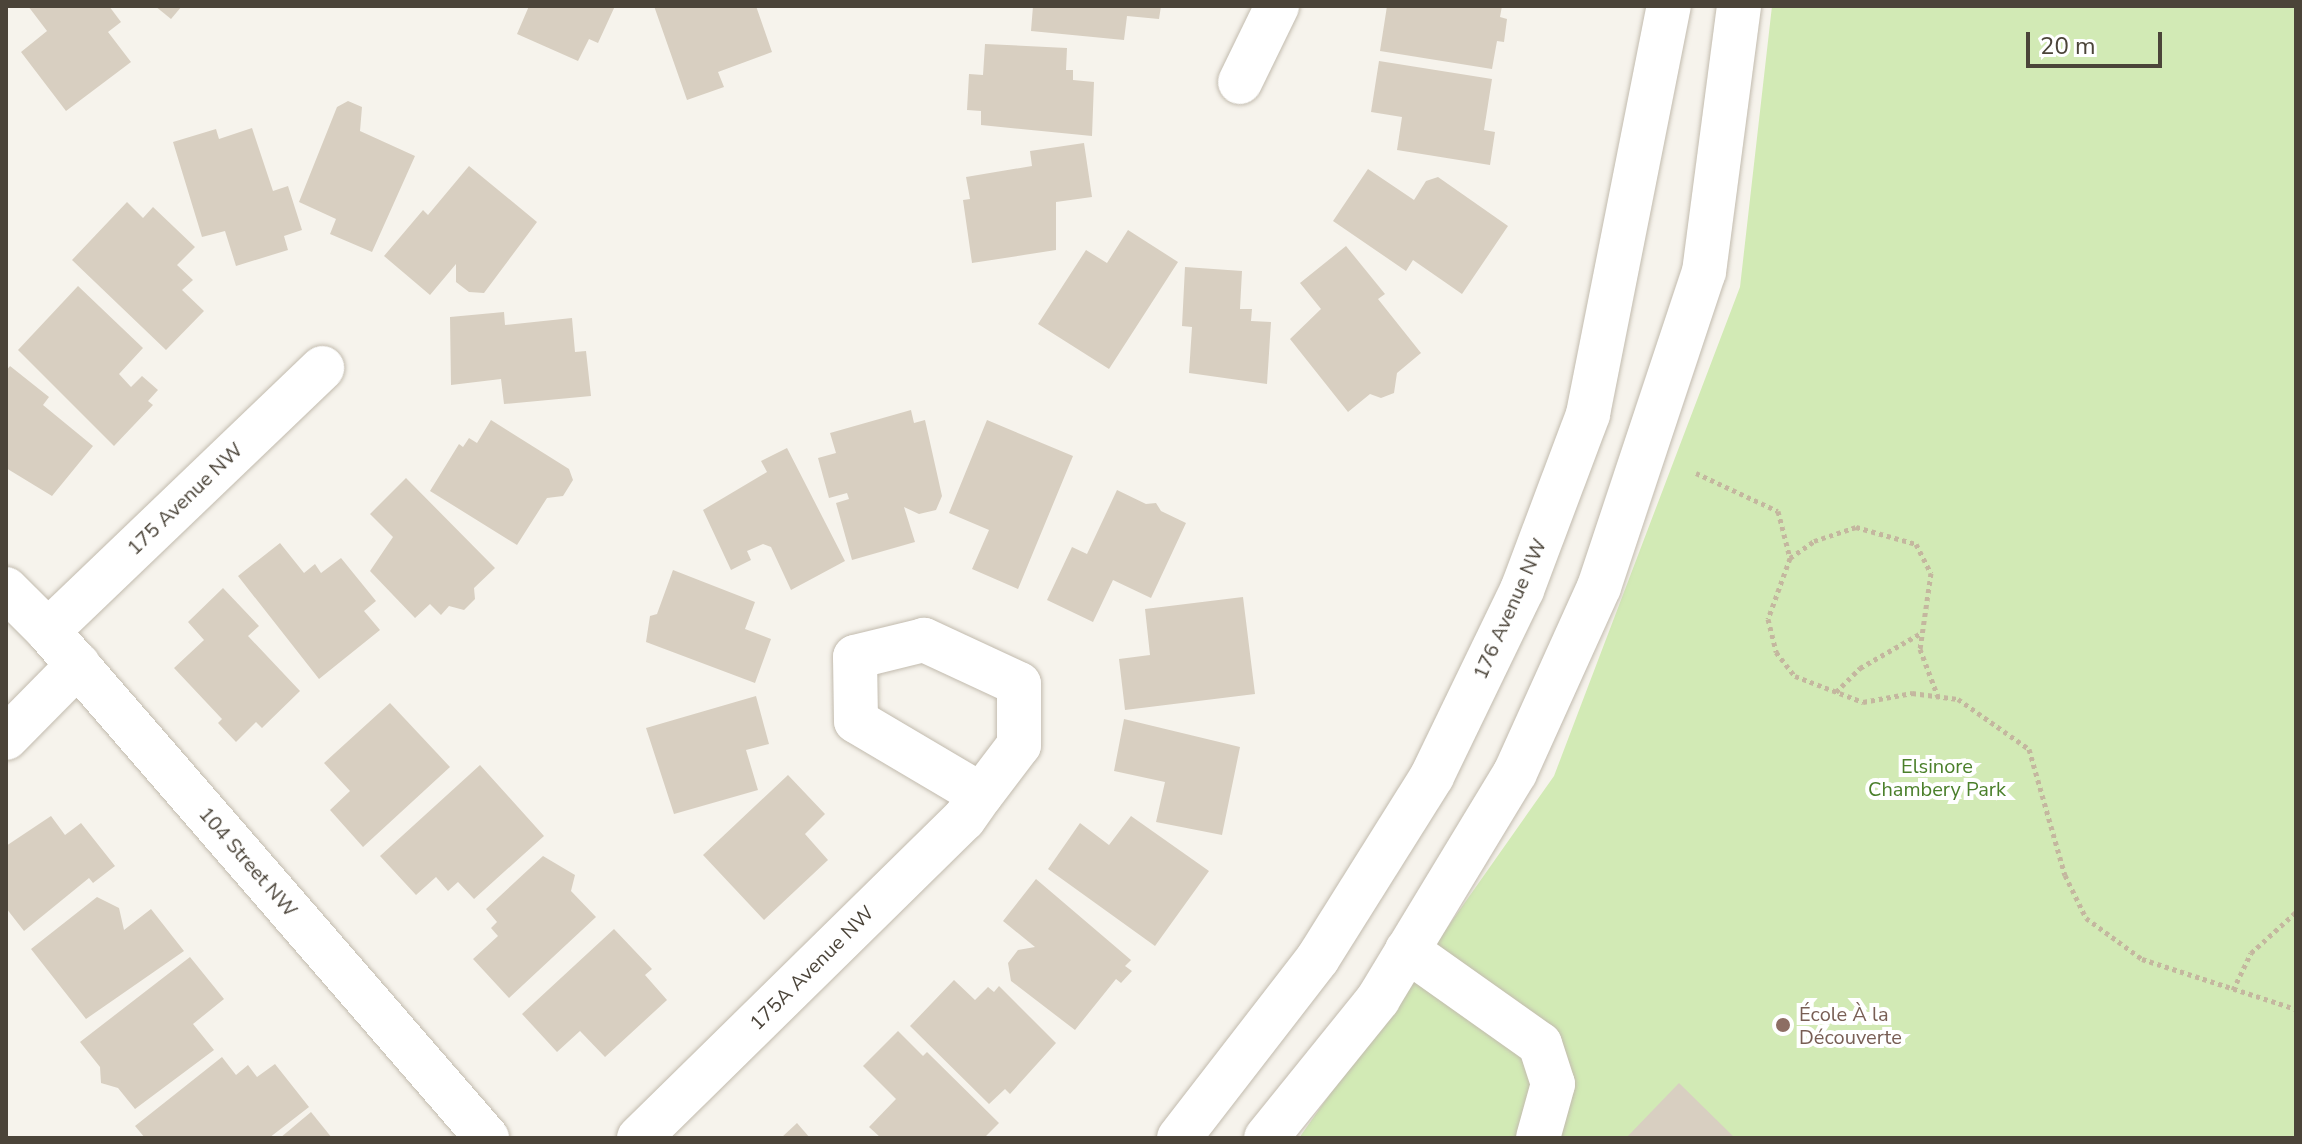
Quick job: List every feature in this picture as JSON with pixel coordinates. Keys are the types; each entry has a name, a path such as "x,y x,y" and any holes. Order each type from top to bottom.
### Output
{"street":[{"path":"1240,82 1277,6"},
{"name":"176 Avenue NW","path":"1179,1138 1326,945 1432,776 1522,590 1588,414 1669,6"},
{"path":"1266,1138 1378,999 1515,773 1599,587 1704,272 1739,6"},
{"name":"175 Avenue NW","path":"22,616 322,368"},
{"name":"104 Street NW","path":"22,616 78,665 487,1138"},
{"path":"6,738 78,665"},
{"name":"175A Avenue NW","path":"639,1138 964,819 981,795"},
{"path":"1407,950 1540,1044 1553,1084 1538,1138"}],"path":[{"path":"1696,473 1778,511 1790,558 1768,619 1776,652 1795,676 1863,702 1912,693 1958,699 2029,749 2065,875 2086,918 2142,959 2296,1009"},
{"path":"1790,558 1814,541 1856,527 1916,544 1931,573 1920,649 1938,697"},
{"path":"1836,692 1860,668 1922,633"},
{"path":"2233,990 2251,953 2296,912"}],"green space":[{"name":"Elsinore Chambery Park","path":"1772,6 2296,6 2296,1138 1299,1138 1554,776 1740,287"}],"building":[{"path":"28,6 109,6 121,22 108,32 131,62 66,111 21,52 47,31"},
{"path":"155,6 182,6 171,19"},
{"path":"529,6 615,6 598,43 589,39 578,61 517,34"},
{"path":"654,6 756,6 772,52 718,72 724,87 687,100"},
{"path":"1033,6 1161,6 1159,19 1127,16 1124,40 1031,31"},
{"path":"1387,6 1502,6 1500,17 1507,19 1504,42 1497,41 1492,69 1380,51"},
{"path":"985,44 1067,48 1066,70 1073,70 1073,80 1094,82 1092,136 981,125 981,111 967,110 969,74 983,75"},
{"path":"1379,61 1492,79 1484,130 1495,132 1490,165 1397,150 1402,117 1371,112"},
{"path":"348,101 362,107 360,131 415,156 372,252 330,234 336,219 299,202 337,107"},
{"path":"252,128 273,191 288,186 302,230 284,236 288,250 236,266 225,231 202,237 173,142 216,129 219,139"},
{"path":"1084,143 1092,197 1056,202 1056,250 972,263 963,200 970,199 966,177 1032,166 1030,151"},
{"path":"469,166 537,222 484,293 469,292 456,282 456,264 430,295 384,256 423,210 428,215"},
{"path":"1368,169 1414,200 1426,181 1438,177 1508,226 1462,294 1413,260 1406,271 1333,221"},
{"path":"127,202 143,218 153,207 195,247 177,265 193,280 182,290 204,311 166,350 72,260"},
{"path":"1128,230 1178,262 1109,369 1038,324 1086,250 1107,263"},
{"path":"1346,246 1385,294 1378,299 1421,353 1397,373 1394,393 1381,398 1370,394 1348,412 1290,339 1321,309 1300,283"},
{"path":"1185,267 1242,271 1240,309 1252,309 1251,321 1271,322 1267,384 1189,373 1192,327 1182,326"},
{"path":"78,286 143,348 119,374 131,387 142,376 158,390 148,401 153,405 114,446 18,350"},
{"path":"504,312 505,325 572,318 575,352 586,351 591,396 504,404 501,379 451,385 450,317"},
{"path":"10,366 49,397 43,405 93,446 52,496 6,468 6,371"},
{"path":"911,410 914,423 925,420 942,496 936,510 919,514 904,507 915,542 852,560 836,503 849,499 847,493 829,498 818,458 836,453 830,433"},
{"path":"491,420 569,469 573,480 563,496 547,498 517,545 430,491 459,444 463,447 469,438 477,443"},
{"path":"987,420 1073,456 1018,589 972,569 989,530 949,513"},
{"path":"787,448 845,561 791,590 771,547 763,544 747,551 751,560 731,570 703,510 767,472 761,461"},
{"path":"406,478 495,568 474,588 475,599 464,610 449,606 441,615 430,604 415,618 370,571 393,537 370,514"},
{"path":"1117,490 1146,504 1156,503 1161,511 1186,523 1151,598 1113,580 1093,622 1047,600 1072,547 1087,554"},
{"path":"280,543 304,573 315,564 321,573 341,558 376,601 364,611 380,630 319,679 238,576"},
{"path":"673,570 755,602 745,629 771,639 755,683 646,642 650,616 657,614"},
{"path":"223,588 259,626 248,636 300,691 262,728 256,722 236,742 218,723 222,719 174,668 204,640 188,622"},
{"path":"1243,597 1255,694 1125,710 1119,659 1150,655 1145,609"},
{"path":"756,696 769,744 746,750 758,790 674,814 646,728"},
{"path":"390,703 450,767 363,847 330,810 350,791 324,763"},
{"path":"1124,719 1240,747 1222,835 1156,822 1165,782 1114,771"},
{"path":"480,765 544,836 474,899 458,882 448,891 436,877 416,895 380,856"},
{"path":"788,775 825,814 805,834 828,860 764,920 703,855"},
{"path":"51,816 65,835 81,823 115,866 93,883 89,878 24,931 6,908 6,846"},
{"path":"1131,816 1209,871 1155,946 1048,869 1080,823 1109,845"},
{"path":"543,856 575,875 571,891 596,917 509,998 473,959 498,936 491,928 497,922 486,909"},
{"path":"1036,879 1131,960 1125,966 1132,971 1121,983 1116,979 1075,1030 1011,981 1008,963 1018,950 1035,947 1003,921"},
{"path":"97,897 119,908 124,930 151,909 184,951 86,1019 31,949"},
{"path":"614,929 652,969 645,975 667,1000 605,1057 580,1031 557,1052 522,1014"},
{"path":"190,957 224,999 193,1024 214,1050 135,1109 118,1088 101,1083 100,1067 80,1042"},
{"path":"954,980 975,1000 988,987 994,992 999,986 1056,1043 1010,1094 1005,1089 989,1104 910,1026"},
{"path":"898,1031 923,1056 927,1052 999,1123 984,1138 881,1138 869,1127 896,1099 863,1066"},
{"path":"222,1057 236,1075 248,1065 257,1077 275,1064 309,1107 269,1138 145,1138 135,1126"},
{"path":"1679,1083 1735,1138 1626,1138"},
{"path":"311,1112 332,1138 280,1138"},
{"path":"797,1123 810,1138 781,1138"}],"place":[{"name":"École À la Découverte","path":"1783,1025"}]}
